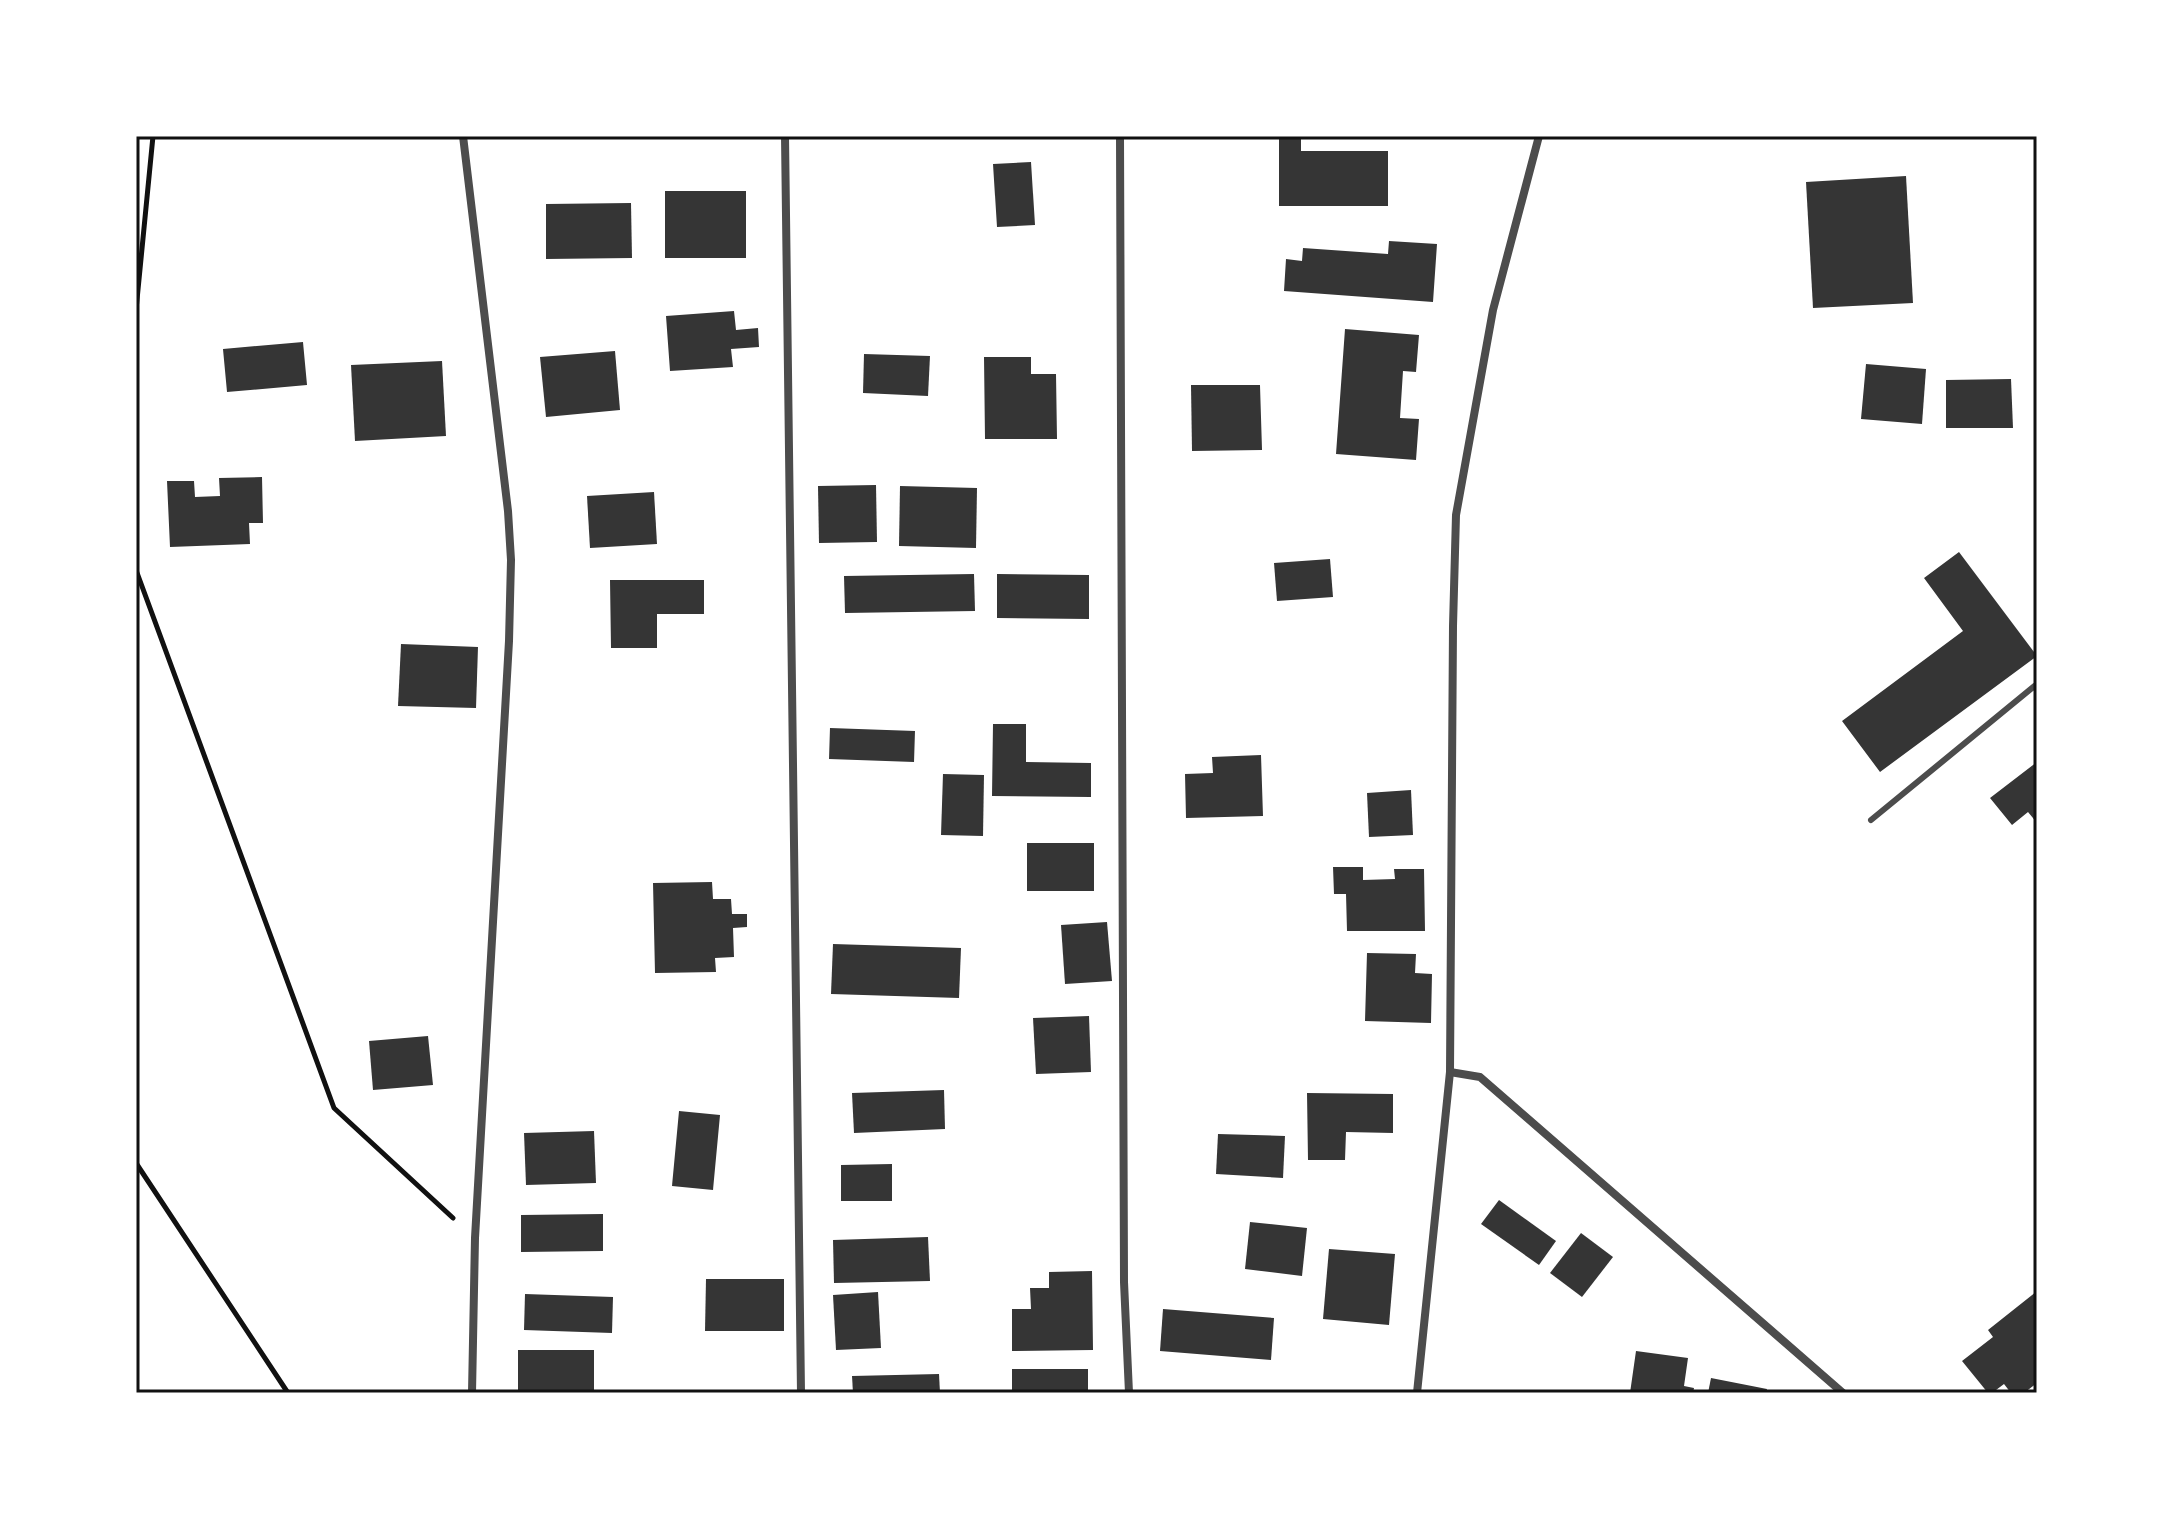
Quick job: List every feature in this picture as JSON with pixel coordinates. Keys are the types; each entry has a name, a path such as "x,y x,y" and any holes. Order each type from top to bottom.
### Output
{"street":[{"path":"463,136 508,511 511,560 475,1238 472,1393"},
{"path":"785,136 801,1393"},
{"path":"1120,136 1124,1282 1129,1393"},
{"path":"1417,1393 1450,1072 1452,642 1456,515 1493,310 1539,136"},
{"path":"1450,1072 1480,1077 1843,1393"}],"lane":[{"path":"1871,820 2037,684"}],"path":[{"path":"136,310 153,136"},
{"path":"136,570 334,1108 475,1238"},
{"path":"136,1163 288,1393"}],"building":[{"path":"1279,139 1301,139 1301,151 1388,151 1388,206 1279,206"},
{"path":"1031,162 1035,225 997,227 993,164"},
{"path":"1906,176 1913,303 1813,308 1806,182"},
{"path":"665,191 746,191 746,258 665,258"},
{"path":"631,203 632,258 546,259 546,204"},
{"path":"1389,241 1437,244 1433,302 1284,291 1286,259 1302,261 1303,248 1388,254"},
{"path":"734,311 736,330 758,328 759,347 731,349 733,367 670,371 666,316"},
{"path":"1345,329 1419,335 1416,372 1403,371 1400,418 1419,419 1416,460 1336,454"},
{"path":"303,342 307,385 227,392 223,349"},
{"path":"615,351 620,410 546,417 540,357"},
{"path":"864,354 930,356 928,396 863,393"},
{"path":"984,357 1031,357 1031,374 1056,374 1057,439 985,439"},
{"path":"442,361 446,436 355,441 351,365"},
{"path":"1866,364 1926,369 1922,424 1861,419"},
{"path":"2011,379 2013,428 1946,428 1946,380"},
{"path":"1191,385 1260,385 1262,450 1192,451"},
{"path":"262,477 263,523 249,523 250,544 170,547 167,481 194,481 195,497 220,496 219,478"},
{"path":"876,485 877,542 819,543 818,486"},
{"path":"900,486 977,488 976,548 899,546"},
{"path":"654,492 657,544 590,548 587,496"},
{"path":"1959,552 2037,656 1880,772 1842,721 1963,631 1924,578"},
{"path":"1330,559 1333,597 1277,601 1274,563"},
{"path":"974,574 975,611 845,613 844,576"},
{"path":"997,574 1089,575 1089,619 997,618"},
{"path":"610,580 704,580 704,614 657,614 657,648 611,648"},
{"path":"401,644 478,647 476,708 398,706"},
{"path":"993,724 1026,724 1026,762 1091,763 1091,797 992,796"},
{"path":"830,728 915,731 914,762 829,759"},
{"path":"1261,755 1263,816 1186,818 1185,774 1213,773 1212,757"},
{"path":"2037,762 2037,823 2028,812 2012,825 1990,798"},
{"path":"943,774 984,775 983,836 941,835"},
{"path":"1411,790 1413,835 1369,837 1367,793"},
{"path":"1027,843 1094,843 1094,891 1027,891"},
{"path":"1333,867 1363,867 1363,880 1395,879 1394,869 1424,869 1425,931 1347,931 1346,894 1334,894"},
{"path":"712,882 713,899 731,899 732,914 747,914 747,927 733,928 734,957 715,958 716,972 655,973 653,883"},
{"path":"1107,922 1112,981 1065,984 1061,925"},
{"path":"833,944 961,948 959,998 831,994"},
{"path":"1367,953 1416,954 1415,973 1432,974 1431,1023 1365,1021"},
{"path":"1089,1016 1091,1072 1036,1074 1033,1018"},
{"path":"428,1036 433,1085 373,1090 369,1041"},
{"path":"944,1090 945,1129 854,1133 852,1093"},
{"path":"1307,1093 1393,1094 1393,1133 1346,1132 1345,1160 1308,1160"},
{"path":"679,1111 720,1115 713,1190 672,1186"},
{"path":"594,1131 596,1183 526,1185 524,1133"},
{"path":"1218,1134 1285,1136 1283,1178 1216,1174"},
{"path":"892,1164 892,1201 841,1201 841,1165"},
{"path":"1499,1200 1556,1241 1539,1265 1481,1224"},
{"path":"603,1214 603,1251 521,1252 521,1215"},
{"path":"1250,1222 1307,1228 1302,1276 1245,1269"},
{"path":"1581,1233 1613,1257 1582,1297 1550,1273"},
{"path":"928,1237 930,1281 834,1283 833,1240"},
{"path":"1329,1249 1395,1254 1389,1325 1323,1319"},
{"path":"1092,1271 1093,1350 1012,1351 1012,1309 1031,1309 1030,1288 1049,1288 1049,1272"},
{"path":"706,1279 784,1279 784,1331 705,1331"},
{"path":"2037,1291 2037,1383 2024,1393 2011,1393 2004,1384 1988,1393 1962,1361 1993,1337 1988,1330"},
{"path":"878,1292 881,1348 836,1350 833,1295"},
{"path":"525,1294 613,1297 612,1333 524,1330"},
{"path":"1163,1309 1274,1318 1271,1360 1160,1351"},
{"path":"518,1350 594,1350 594,1393 518,1393"},
{"path":"1636,1351 1688,1358 1684,1386 1694,1388 1693,1393 1630,1393"},
{"path":"1012,1369 1088,1369 1088,1393 1012,1393"},
{"path":"939,1374 940,1393 853,1393 852,1376"},
{"path":"1711,1378 1767,1389 1766,1393 1708,1393"}]}
